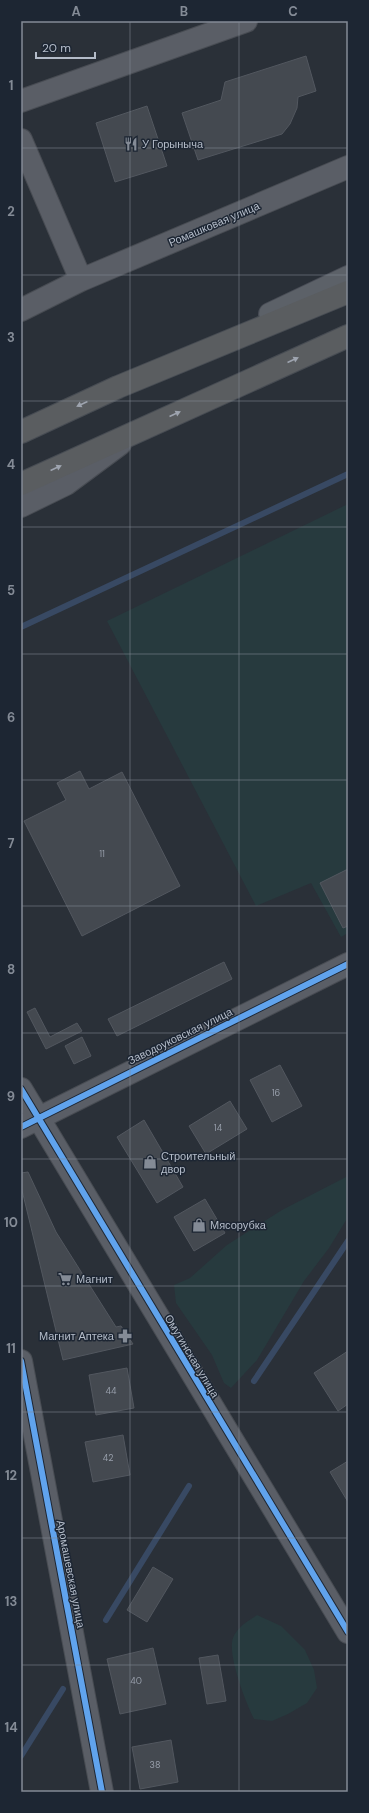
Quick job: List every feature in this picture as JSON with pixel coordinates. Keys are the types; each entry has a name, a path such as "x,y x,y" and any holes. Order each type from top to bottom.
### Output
{"highway":[{"path":"21,432 118,387 348,292"},
{"path":"21,484 348,336"}],"main road":[{"path":"118,387 348,277"}],"street":[{"path":"21,101 246,21"},
{"path":"21,140 81,280"},
{"name":"Ромашковая улица","path":"21,310 81,280 348,167"},
{"path":"21,506 66,484 140,430"},
{"name":"Заводоуковская улица","path":"29,1123 348,964"},
{"name":"Омутинская улица","path":"21,1089 29,1123 348,1632"},
{"name":"Аромашевская улица","path":"21,1361 102,1792"}],"green space":[{"path":"348,504 348,933 341,937 311,883 256,906 107,621"},
{"path":"348,1176 348,1217 329,1248 304,1281 257,1360 231,1388 224,1383 212,1355 176,1303 174,1285 190,1278 227,1245 282,1210"},
{"path":"257,1615 281,1626 305,1650 314,1670 317,1688 307,1703 272,1721 254,1719 238,1679 233,1656 232,1646 235,1634 243,1625"}],"building":[{"path":"306,56 316,91 298,97 297,108 290,124 282,134 198,160 182,113 221,100 225,82"},
{"name":"У Горыныча","path":"147,106 167,166 115,182 96,123"},
{"path":"80,771 89,789 122,772 180,886 82,936 24,821 66,800 57,783"},
{"path":"348,869 348,926 343,928 320,883"},
{"path":"224,962 232,979 117,1036 108,1019"},
{"path":"35,1008 50,1037 77,1023 82,1031 46,1049 27,1012"},
{"path":"82,1037 91,1056 74,1064 65,1046"},
{"path":"280,1065 302,1106 272,1122 250,1080"},
{"path":"230,1101 247,1129 206,1154 189,1126"},
{"name":"Строительный двор","path":"144,1120 183,1187 157,1203 117,1137"},
{"name":"Магнит","path":"28,1172 56,1232 116,1327 121,1326 133,1344 63,1360 21,1186 21,1173"},
{"name":"Мясорубка","path":"205,1199 225,1233 194,1251 174,1217"},
{"path":"348,1351 348,1404 338,1411 314,1373"},
{"path":"127,1368 134,1408 96,1415 89,1375"},
{"path":"123,1435 130,1475 93,1482 85,1442"},
{"path":"348,1461 348,1502 330,1472"},
{"path":"153,1567 173,1579 147,1622 127,1610"},
{"path":"153,1648 166,1704 120,1714 107,1659"},
{"path":"218,1655 226,1701 207,1704 199,1658"},
{"path":"171,1740 178,1782 140,1789 132,1747"}],"waterway":[{"path":"21,627 348,474"},
{"path":"254,1381 348,1241"},
{"path":"106,1620 189,1486"},
{"path":"21,1756 63,1689"}],"cycle path":[{"path":"21,1127 348,964"},
{"path":"21,1089 348,1632"},
{"path":"21,1361 102,1792"}],"place":[{"name":"У Горыныча","path":"131,144"},
{"name":"Строительный двор","path":"150,1162"},
{"name":"Мясорубка","path":"199,1225"},
{"name":"Магнит","path":"65,1279"},
{"name":"Магнит Аптека","path":"125,1336"}]}
